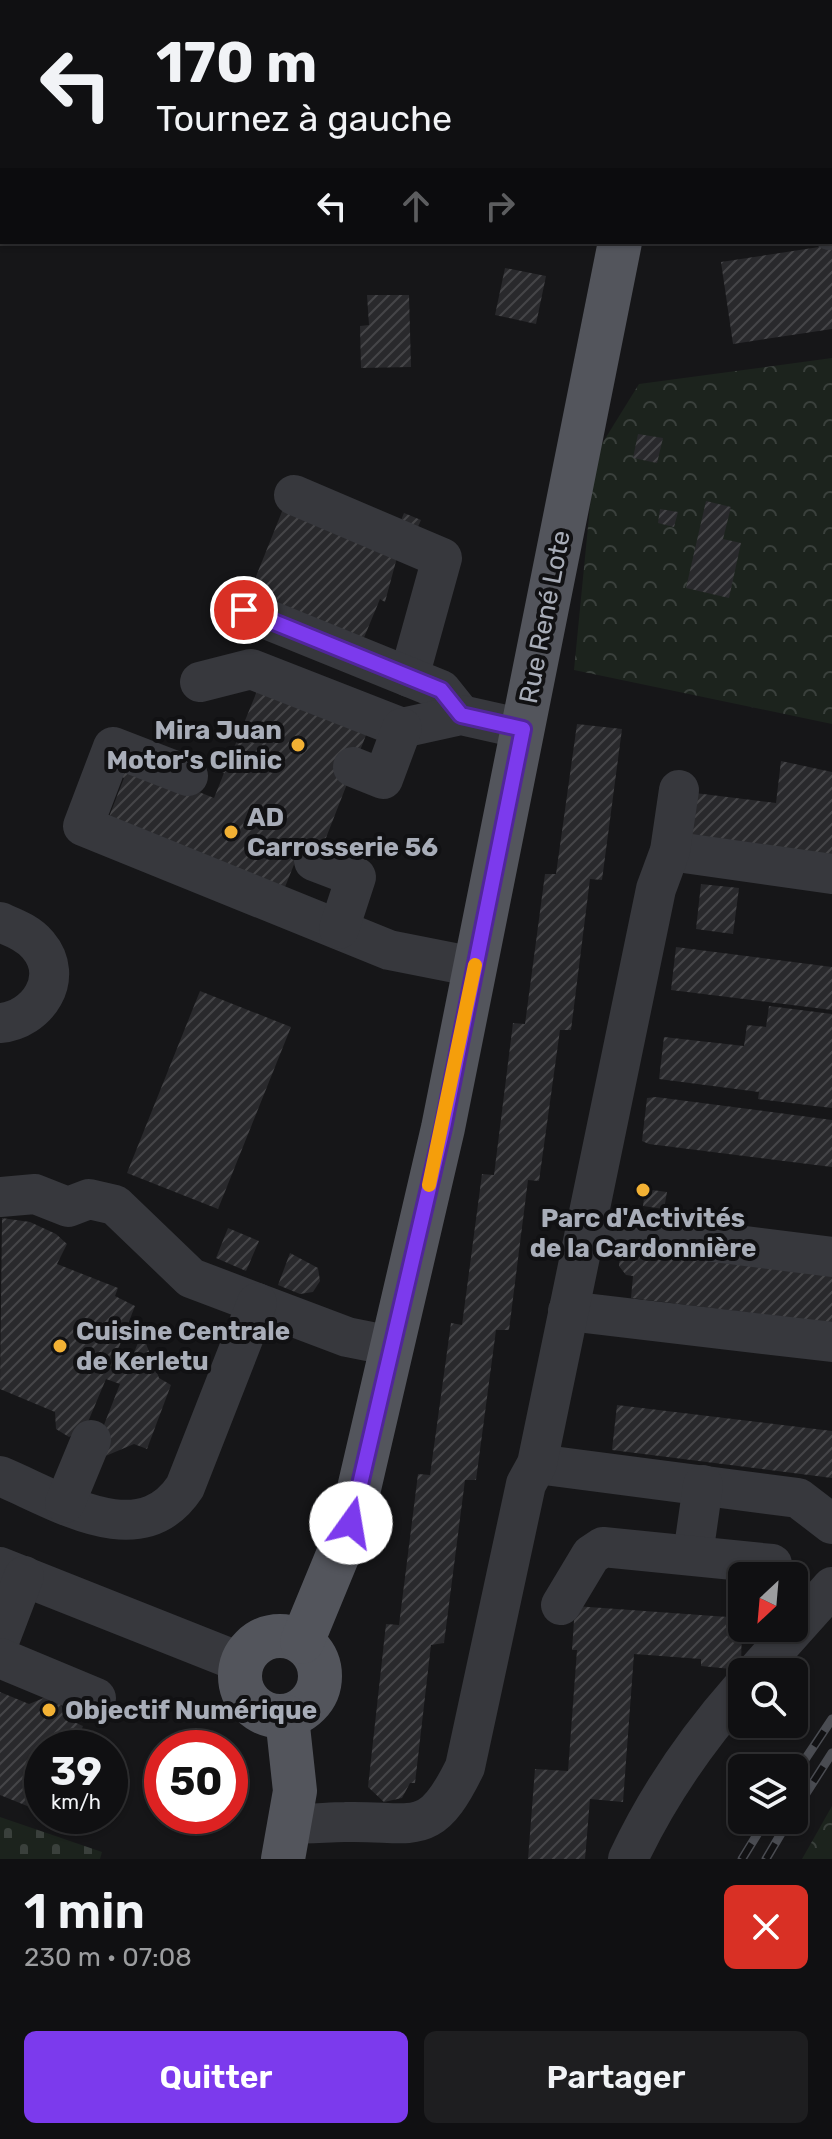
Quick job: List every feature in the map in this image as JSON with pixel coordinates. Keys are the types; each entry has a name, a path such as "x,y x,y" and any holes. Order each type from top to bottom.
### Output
{"main road":[{"name":"Rue René Lote","path":"302,1642 351,1523 443,1128 620,244"},
{"path":"289,1636 302,1642 314,1653 321,1668 321,1684 314,1700 303,1711 287,1717 271,1716 255,1709 244,1696 239,1680 248,1650 260,1641 289,1636"},
{"path":"287,1717 295,1791 287,1841"}],"street":[{"path":"294,495 442,558 409,677"},
{"path":"244,610 441,690 461,715"},
{"path":"200,682 251,669 402,728 461,715 523,729"},
{"path":"353,767 383,779 402,728"},
{"path":"188,776 113,747 83,826 389,950 475,967"},
{"path":"287,1841 426,1821 443,1807 465,1767 526,1484 537,1464 656,889 670,851 679,790"},
{"path":"670,851 832,874"},
{"path":"314,861 356,877 339,929"},
{"path":"0,922 20,930 40,947 48,977 43,1000 35,1010 12,1022 0,1023"},
{"path":"0,1197 35,1194 68,1207 89,1199 115,1205 191,1278 347,1337 392,1346"},
{"path":"586,1226 832,1257"},
{"path":"0,1476 103,1519 144,1520 173,1505 185,1487 257,1303"},
{"path":"568,1311 832,1342"},
{"path":"65,1503 91,1440"},
{"path":"537,1464 798,1498 832,1524"},
{"path":"693,1555 703,1485"},
{"path":"561,1605 591,1555 603,1547 754,1562"},
{"path":"0,1639 12,1572 242,1663"},
{"path":"769,1658 832,1587"},
{"path":"0,1658 96,1698"},
{"path":"628,1859 644,1826 681,1767 728,1706"}],"green space":[{"path":"832,358 832,724 574,670 595,455 639,384"},
{"path":"832,1806 832,1859 802,1859"},
{"path":"0,1817 24,1825 24,1834 50,1834 102,1852 100,1859 0,1859"}],"building":[{"path":"832,245 832,329 733,344 721,262"},
{"path":"505,268 546,276 536,324 495,315"},
{"path":"367,295 409,295 411,367 361,368 360,326 369,325"},
{"path":"638,434 663,438 657,463 633,458"},
{"path":"706,501 731,507 723,539 741,543 729,598 686,588"},
{"path":"285,504 399,550 385,602 380,599 363,640 249,594"},
{"path":"660,509 678,512 674,527 658,523"},
{"path":"404,513 421,520 417,529 400,523"},
{"path":"259,686 368,730 324,843 314,847 303,842 283,892 107,822 124,778 117,775 129,764 214,798 224,773 212,768 217,756 229,760"},
{"path":"577,724 622,729 602,880 590,879 571,1030 560,1030 539,1181 528,1180 509,1330 496,1330 476,1480 465,1480 444,1643 431,1645 415,1783 410,1783 402,1798 384,1802 368,1787 386,1624 399,1625 418,1474 430,1475 451,1323 462,1325 482,1174 494,1175 513,1023 525,1024 545,874 556,874"},
{"path":"781,761 832,772 832,855 689,837 695,793 776,803"},
{"path":"701,884 739,888 733,934 696,929"},
{"path":"676,947 832,967 832,1010 671,990"},
{"path":"200,991 291,1027 218,1209 127,1173"},
{"path":"769,1006 832,1014 832,1108 758,1099 759,1092 659,1079 664,1037 744,1046 747,1025 766,1027"},
{"path":"647,1098 832,1120 832,1167 649,1144 642,1141"},
{"path":"645,1189 667,1192 664,1209 643,1206"},
{"name":"Cuisine Centrale de Kerletu","path":"2,1218 30,1222 56,1234 67,1244 57,1264 118,1288 115,1296 135,1306 114,1360 129,1365 142,1333 159,1378 171,1385 147,1449 134,1444 89,1463 120,1384 106,1379 85,1429 69,1437 56,1429 55,1412 0,1389"},
{"path":"228,1228 259,1241 246,1271 216,1258"},
{"path":"629,1249 832,1275 832,1323 631,1298 633,1276 626,1275 619,1266 620,1256"},
{"path":"290,1253 318,1268 320,1281 313,1292 300,1294 278,1285"},
{"path":"617,1405 832,1431 832,1478 612,1450"},
{"path":"575,1606 728,1617 728,1642 742,1642 741,1658 728,1658 728,1669 701,1666 701,1659 634,1654 623,1802 590,1799 585,1859 528,1859 535,1769 568,1771 577,1650 572,1650"},
{"path":"0,1692 29,1704 56,1693 67,1719 83,1726 81,1730 24,1730 24,1805 0,1795"}],"railway":[{"path":"808,1755 832,1719"},
{"path":"808,1790 832,1753"},
{"path":"742,1859 757,1834"},
{"path":"766,1859 781,1834"}],"slow traffic":[{"path":"429,1185 475,965"}],"place":[{"name":"Mira Juan Motor's Clinic","path":"298,745"},
{"name":"AD Carrosserie 56","path":"231,832"},
{"name":"Parc d'Activités de la Cardonnière","path":"643,1190"},
{"name":"Cuisine Centrale de Kerletu","path":"60,1346"},
{"name":"Objectif Numérique","path":"49,1710"}],"route":[{"path":"244,610 441,690 461,715 523,729 443,1128 351,1523"}]}
